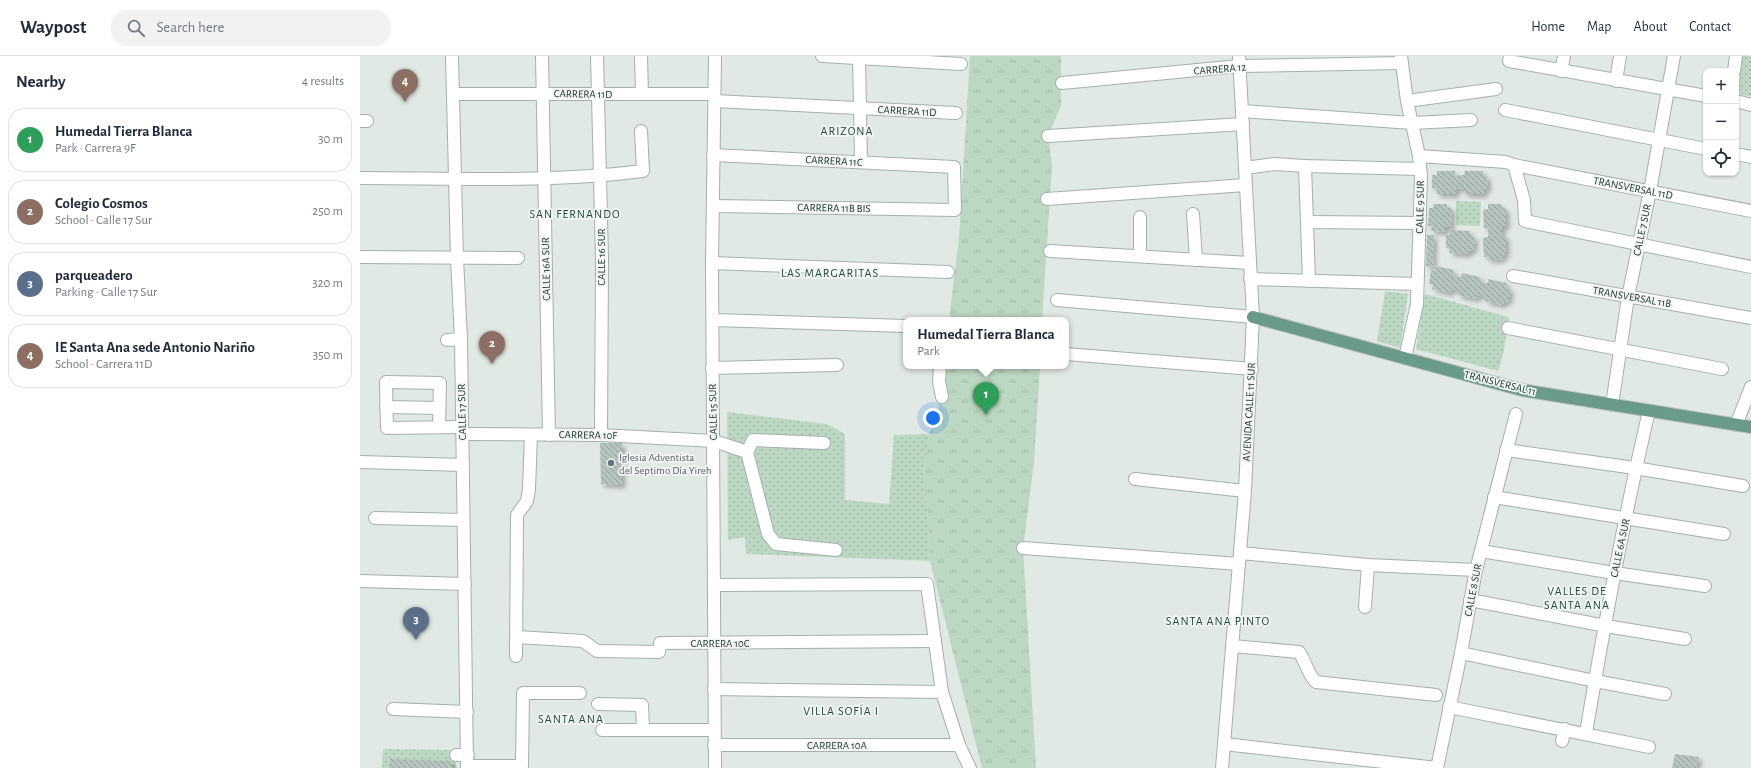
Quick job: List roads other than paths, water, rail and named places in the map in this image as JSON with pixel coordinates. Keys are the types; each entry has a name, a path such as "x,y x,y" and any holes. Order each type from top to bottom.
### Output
{"main road":[{"name":"TRANSVERSAL 11","path":"1254,318 1522,390 1649,411 1722,426 1736,425 1751,427"}],"street":[{"name":"CALLE 17 SUR","path":"452,56 456,258 461,339 463,431 463,520 467,712 464,761"},
{"name":"CALLE 16A SUR","path":"542,56 544,94 544,178 549,435"},
{"name":"CALLE 16 SUR","path":"597,56 598,147 600,176 601,435"},
{"path":"641,56 642,94"},
{"name":"CALLE 15 SUR","path":"715,56 712,206 712,368 714,441 713,644 715,768"},
{"path":"822,56 961,64"},
{"path":"1561,71 1564,56"},
{"path":"1616,81 1620,56"},
{"name":"CALLE 7 SUR","path":"1612,405 1619,349 1628,297 1650,191 1674,56"},
{"path":"1734,68 1736,56"},
{"path":"859,58 861,162"},
{"path":"1509,58 1561,71 1703,95"},
{"name":"CARRERA 12","path":"1062,83 1239,61 1401,59"},
{"name":"CALLE 9 SUR","path":"1401,59 1407,101 1419,156 1420,223 1423,261 1417,284 1416,304 1405,358"},
{"name":"AVENIDA CALLE 11 SUR","path":"1222,768 1245,491 1254,318 1249,263 1239,61"},
{"path":"1407,101 1496,89"},
{"name":"CARRERA 11D","path":"453,94 642,94 956,113"},
{"path":"1739,103 1751,105"},
{"path":"1505,110 1703,148"},
{"path":"1242,111 1412,123 1471,120"},
{"path":"1048,136 1243,124"},
{"path":"360,178 544,178 600,176 643,171 641,131"},
{"name":"CARRERA 11C","path":"713,155 954,167 955,210"},
{"path":"1739,155 1751,157"},
{"name":"TRANSVERSAL 11D","path":"1419,156 1506,162 1514,166 1751,211"},
{"path":"1245,168 1275,164 1420,169"},
{"path":"1305,166 1309,280"},
{"path":"1514,166 1524,200 1525,221 1751,267"},
{"path":"1047,199 1246,185"},
{"name":"CARRERA 11B BIS","path":"712,206 955,210"},
{"path":"1193,214 1196,260"},
{"path":"1140,217 1140,256"},
{"path":"1307,222 1420,223"},
{"path":"1050,251 1249,263"},
{"path":"360,257 518,258"},
{"path":"712,263 948,272"},
{"name":"TRANSVERSAL 11B","path":"1513,276 1751,318"},
{"path":"1250,279 1417,284"},
{"path":"1057,300 1254,318"},
{"path":"713,320 903,326"},
{"path":"1508,328 1722,369"},
{"path":"447,340 461,339"},
{"path":"1069,354 1252,368"},
{"path":"712,368 837,365"},
{"path":"940,369 939,382 942,397"},
{"path":"440,408 386,407 386,382 440,383 440,408 440,427"},
{"path":"1736,425 1751,387"},
{"name":"CARRERA 10F","path":"386,407 387,428 440,427 463,431 532,435 601,435 714,441 748,452"},
{"name":"CALLE 6A SUR","path":"1586,733 1606,626 1614,573 1649,411"},
{"name":"CALLE 8 SUR","path":"1437,768 1461,653 1476,570 1516,414"},
{"path":"516,656 518,515 527,501 532,435"},
{"path":"824,443 753,440 748,452 768,534 776,544 836,550"},
{"path":"1506,450 1636,468 1743,486"},
{"path":"360,462 463,465"},
{"path":"1135,479 1245,491"},
{"path":"1494,497 1724,534"},
{"path":"375,518 463,520"},
{"path":"1023,548 1476,570"},
{"path":"1481,550 1614,573 1704,586"},
{"path":"1364,607 1368,565"},
{"path":"360,581 465,584"},
{"path":"714,585 927,584 942,692 959,745 970,768"},
{"path":"1470,600 1606,626 1685,639"},
{"name":"CARRERA 10C","path":"516,637 583,641 598,651 659,652 660,643 713,644 935,641"},
{"path":"1232,646 1300,652 1305,659 1309,674 1316,682 1436,695"},
{"path":"1461,653 1665,694"},
{"path":"714,689 942,692"},
{"path":"464,761 522,766 522,692 580,694"},
{"path":"598,704 642,705 643,730"},
{"path":"1449,707 1563,735 1586,733 1649,747"},
{"path":"393,709 467,712"},
{"path":"602,730 714,730"},
{"path":"1224,744 1437,768"},
{"name":"CARRERA 10A","path":"714,745 959,745"}],"place":[{"name":"IE Santa Ana sede Antonio Nariño","path":"405,102"},
{"name":"Colegio Cosmos","path":"492,364"},
{"name":"Humedal Tierra Blanca","path":"986,415"},
{"name":"Iglesia Adventista del Septimo Día Yireh","path":"611,463"},
{"name":"parqueadero","path":"416,640"}],"district":[{"name":"ARIZONA","path":"847,131"},
{"name":"SAN FERNANDO","path":"575,214"},
{"name":"LAS MARGARITAS","path":"830,273"},
{"name":"VALLES DE SANTA ANA","path":"1577,598"},
{"name":"SANTA ANA PINTO","path":"1218,621"},
{"name":"VILLA SOFÍA I","path":"841,711"},
{"name":"SANTA ANA","path":"571,719"}]}
